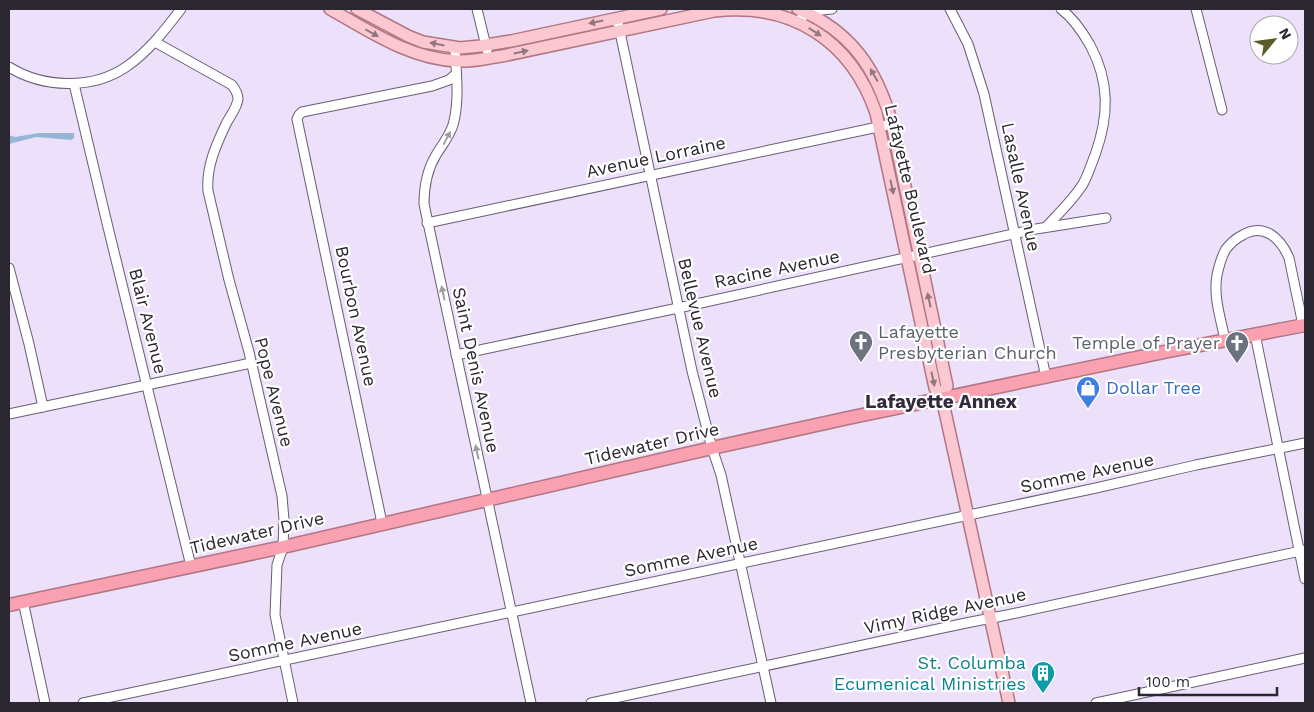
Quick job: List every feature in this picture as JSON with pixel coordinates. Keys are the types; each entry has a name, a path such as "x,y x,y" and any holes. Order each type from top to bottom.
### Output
{"highway":[{"name":"Tidewater Drive","path":"9,605 283,546 712,448 942,398 1304,325"}],"main road":[{"name":"Lafayette Boulevard","path":"330,9 402,48 437,59 456,61 488,58 729,9 763,11 798,22 827,40 840,52 862,80 870,96 880,126 935,388 942,398 1009,703"},
{"path":"357,9 423,42 455,48 486,45 661,9"},
{"name":"Lafayette Boulevard","path":"803,11 823,21 854,47 865,61 880,87 892,124 947,386 942,398"}],"street":[{"path":"9,67 39,80 56,83 74,84 99,79 125,68 133,62 155,42 181,9"},
{"path":"477,9 488,58"},
{"path":"798,22 803,11 832,9"},
{"name":"Lasalle Avenue","path":"950,9 968,44 984,94 1046,377"},
{"path":"1046,227 1075,195 1086,178 1098,147 1105,111 1101,71 1094,54 1086,37 1075,22 1061,9"},
{"path":"1196,9 1222,110"},
{"name":"Bellevue Avenue","path":"617,18 678,308 712,448 721,475 770,703"},
{"name":"Pope Avenue","path":"155,42 232,85 238,95 236,105 216,146 208,169 208,191 282,496 284,520 283,546 277,565 275,616 293,703"},
{"name":"Saint Denis Avenue","path":"455,48 456,112 448,138 430,167 426,181 424,204 530,703"},
{"name":"Bourbon Avenue","path":"382,523 297,119 302,112 432,86 449,80 456,74"},
{"name":"Blair Avenue","path":"74,84 191,566"},
{"name":"Avenue Lorraine","path":"427,223 892,124"},
{"name":"Racine Avenue","path":"456,355 1046,227 1106,218"},
{"path":"1225,340 1216,300 1221,259 1230,244 1246,233 1254,231 1268,233 1280,242 1285,249 1289,258 1304,325"},
{"path":"9,268 43,407"},
{"path":"1254,334 1302,551 1305,579"},
{"path":"9,414 251,363"},
{"name":"Somme Avenue","path":"83,703 1305,443"},
{"name":"Vimy Ridge Avenue","path":"591,703 1302,551"},
{"path":"23,601 45,703"},
{"path":"1096,703 1305,658"}],"water":[{"path":"39,133 74,133 74,138 71,140 36,137 9,144 9,135 15,137"}],"place":[{"name":"Lafayette Presbyterian Church","path":"861,363"},
{"name":"Temple of Prayer","path":"1237,364"},
{"name":"Dollar Tree","path":"1088,409"},
{"name":"St. Columba Ecumenical Ministries","path":"1043,694"}],"district":[{"name":"Lafayette Annex","path":"941,401"}]}
